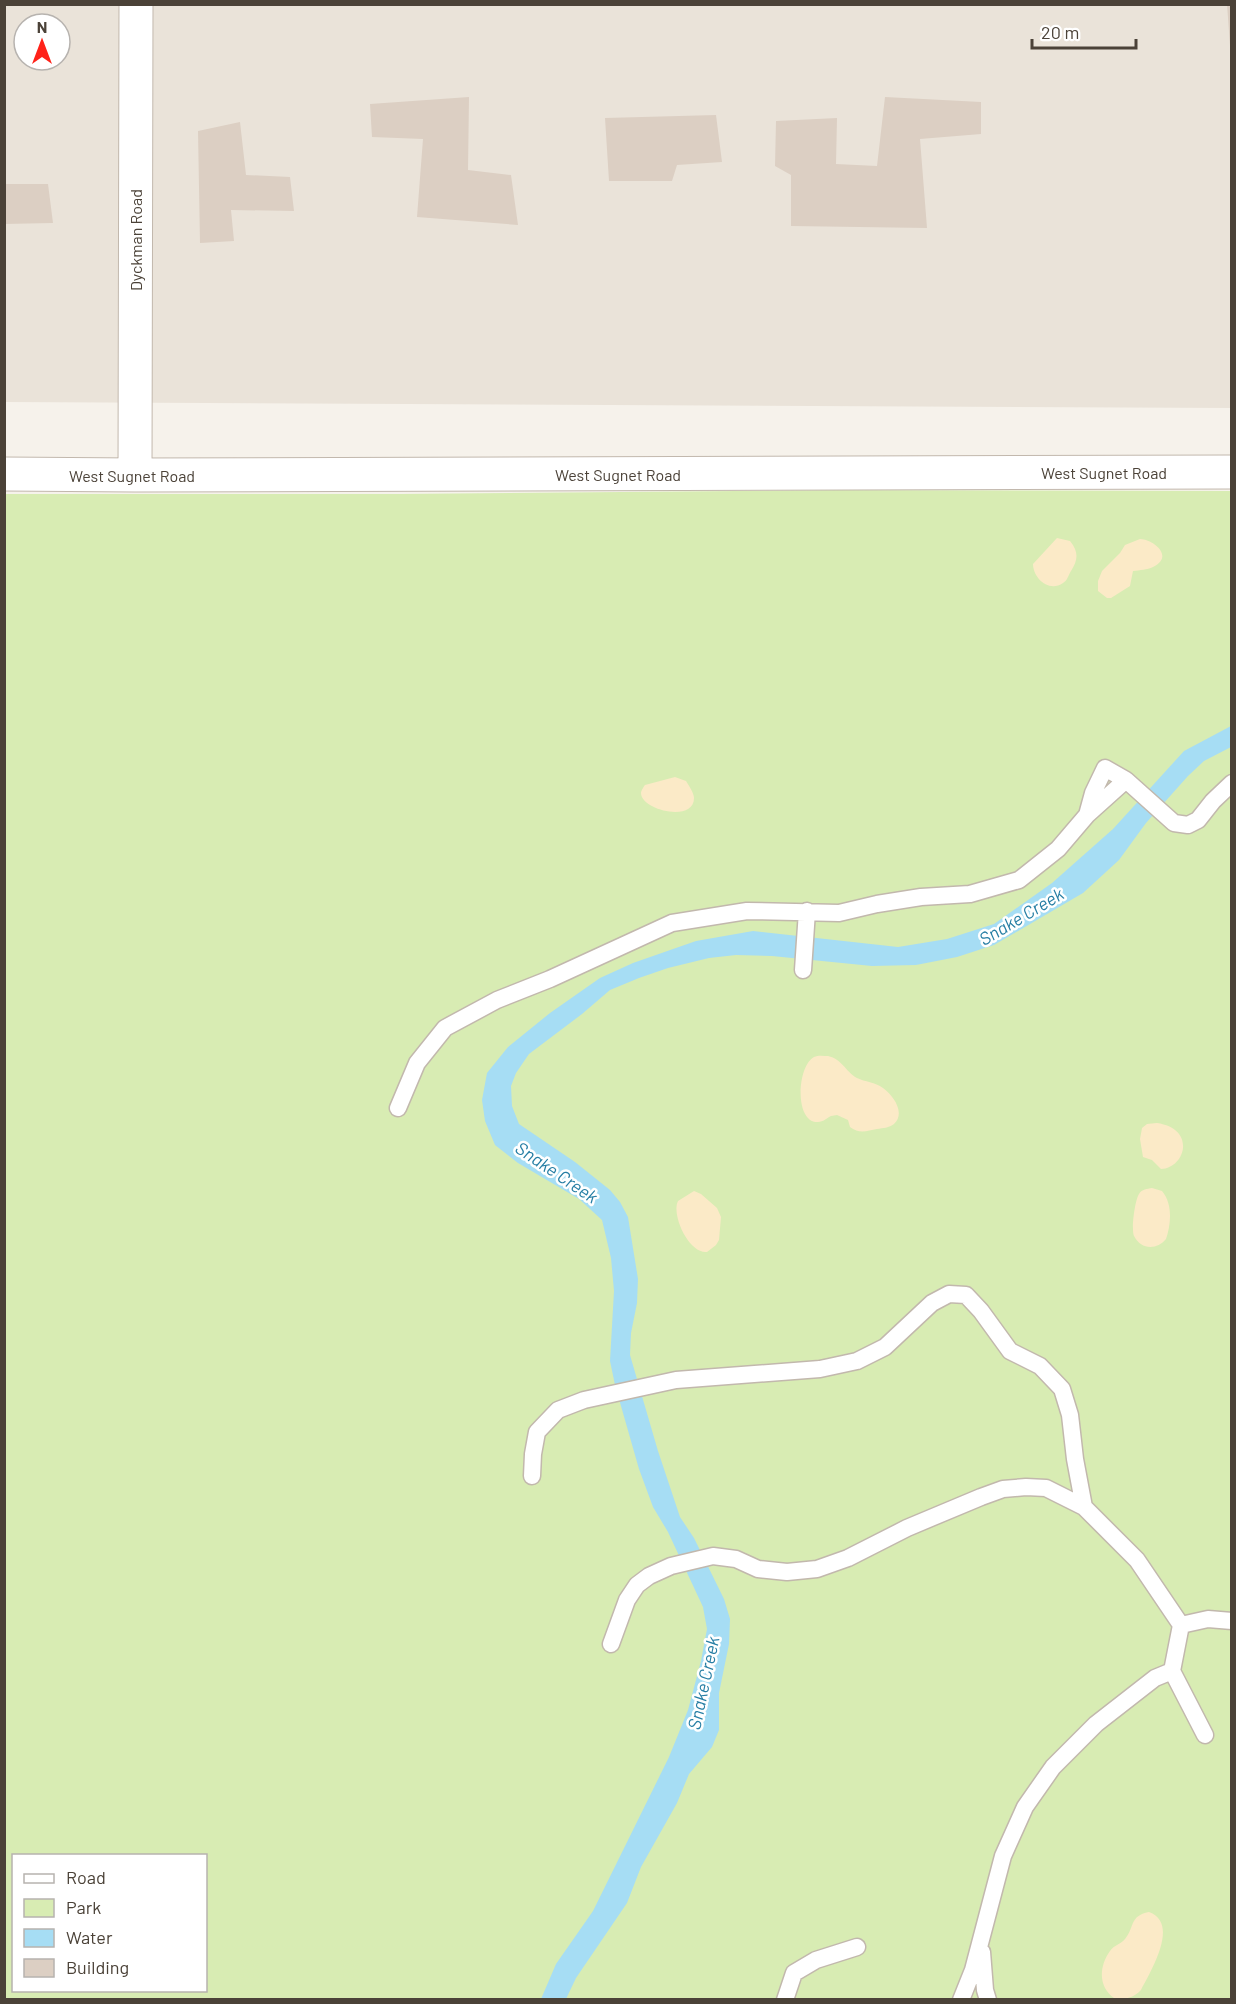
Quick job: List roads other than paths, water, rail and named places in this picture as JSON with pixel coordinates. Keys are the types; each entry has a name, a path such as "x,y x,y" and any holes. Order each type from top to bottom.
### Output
{"street":[{"name":"Dyckman Road","path":"135,475 136,4"},
{"name":"West Sugnet Road","path":"4,474 1232,472"}],"lane":[{"path":"1087,815 1093,793 1105,768 1126,780 1174,823 1188,825 1198,820 1213,801 1232,783"},
{"path":"398,1108 417,1063 446,1028 497,1000 550,979 672,923 747,911 839,913 921,897 970,894 1019,880 1058,849 1087,815 1126,780"},
{"path":"804,970 807,911"},
{"path":"532,1476 537,1432 558,1410 584,1401 676,1380 820,1369 857,1361 885,1347 932,1303 949,1294 966,1295 981,1311 1010,1351 1040,1366 1062,1389 1070,1415 1084,1507"},
{"path":"611,1644 627,1600 637,1585 649,1576 671,1566 713,1556 736,1559 758,1569 787,1572 817,1569 848,1558 907,1528 981,1497 1003,1490 1026,1487 1047,1488 1084,1507 1137,1560 1181,1625 1172,1671 1205,1735"},
{"path":"1181,1625 1208,1620 1232,1621"},
{"path":"961,2000 973,1970 1003,1856 1025,1807 1053,1767 1096,1724 1155,1678 1172,1671"},
{"path":"981,1942 988,2000"},
{"path":"785,2000 794,1973 816,1960 857,1947"}],"water":[{"name":"Snake Creek","path":"1231,726 1231,747 1204,761 1188,776 1146,823 1119,860 1083,893 994,945 957,957 916,965 872,966 772,956 736,955 709,958 668,968 610,990 529,1054 516,1073 511,1086 512,1106 519,1124 575,1162 610,1190 628,1217 638,1279 630,1355 680,1517 694,1538 724,1599 730,1619 729,1644 719,1693 719,1730 712,1747 689,1774 677,1803 641,1867 627,1903 576,1978 566,1999 541,1999 556,1964 593,1911 669,1757 688,1710 707,1629 703,1607 668,1532 653,1507 639,1469 615,1385 610,1361 614,1291 611,1258 602,1220 579,1199 518,1163 495,1145 485,1121 482,1100 487,1073 508,1047 550,1013 600,978 633,963 696,941 753,931 898,947 947,939 994,924 1052,883 1113,829 1184,751"}]}
